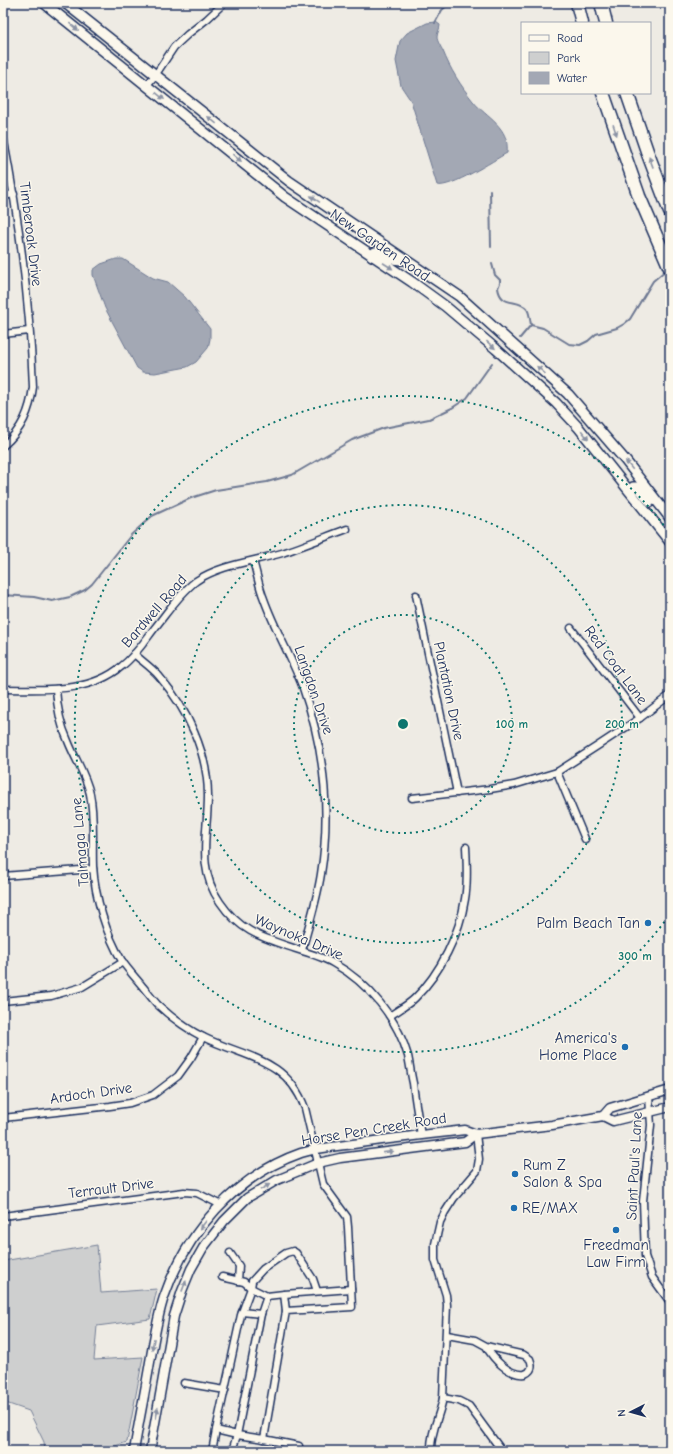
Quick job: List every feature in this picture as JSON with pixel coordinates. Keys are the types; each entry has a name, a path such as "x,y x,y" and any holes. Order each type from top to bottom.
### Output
{"highway":[{"path":"577,3 582,22"},
{"path":"601,3 606,22"},
{"path":"603,94 639,196 670,268"},
{"path":"627,94 670,212"}],"main road":[{"name":"New Garden Road","path":"44,3 285,197 412,282 445,306 556,403 579,428 670,542"},
{"name":"New Garden Road","path":"65,3 289,181 459,296 481,314 568,394 625,460 669,517"},
{"path":"184,116 193,104"},
{"path":"336,232 350,236 366,245 371,242 372,238"},
{"path":"372,256 375,252 379,251 392,259 406,261"},
{"path":"412,282 420,283 432,292 440,295 445,287"},
{"path":"629,490 633,487 638,487 652,504 669,517"}],"street":[{"path":"147,85 174,47 224,3"},
{"name":"Timberoak Drive","path":"3,136 14,194 23,261 33,387 26,418 18,431 3,446"},
{"path":"3,196 14,194"},
{"path":"3,334 29,332"},
{"name":"Bardwell Road","path":"3,689 56,689 90,684 123,665 134,654 183,592 196,581 210,574 283,553 347,528"},
{"name":"Langdon Drive","path":"253,561 264,598 302,687 314,722 321,753 326,811 325,841 321,874 302,950"},
{"name":"Plantation Drive","path":"416,595 457,793"},
{"name":"Red Coat Lane","path":"571,628 640,718"},
{"name":"Waynoka Drive","path":"134,654 158,676 177,700 197,740 205,772 208,795 205,866 213,890 220,903 232,918 249,931 333,963 369,991 390,1016 408,1057 421,1135"},
{"name":"Talmaga Lane","path":"56,689 61,722 90,793 92,808 93,869 98,897 106,925 123,962 158,1005 180,1022 203,1037 260,1060 275,1068 294,1085 305,1108 323,1184 347,1217 352,1307 286,1311"},
{"path":"412,798 514,785 556,772 640,718 670,695"},
{"path":"556,772 585,838"},
{"path":"390,1016 415,998 448,952 456,933 465,899 467,868 466,847"},
{"path":"3,876 93,869"},
{"path":"3,1001 51,996 82,987 123,962"},
{"name":"Ardoch Drive","path":"3,1118 130,1103 153,1095 178,1076 203,1037"},
{"name":"Horse Pen Creek Road","path":"603,1116 610,1108 670,1090"},
{"name":"Saint Paul's Lane","path":"649,1097 651,1125 643,1200 646,1256 652,1277 670,1302"},
{"name":"Horse Pen Creek Road","path":"134,1451 153,1347 164,1299 172,1276 182,1254 203,1225 231,1195 258,1174 286,1160 314,1150 465,1130 476,1134 552,1125 603,1116 613,1121 670,1107"},
{"path":"431,1451 432,1436 443,1398 447,1335 446,1295 435,1260 435,1244 444,1212 477,1171 478,1158 476,1134"},
{"name":"Horse Pen Creek Road","path":"150,1451 174,1316 182,1291 191,1269 203,1248 224,1221 246,1198 277,1180 318,1163 340,1158 465,1142 476,1134"},
{"name":"Terrault Drive","path":"3,1216 184,1192 197,1193 221,1205"},
{"path":"212,1451 242,1312 252,1281 263,1269 286,1253 293,1251 313,1279 317,1291"},
{"path":"230,1253 239,1266 238,1281"},
{"path":"222,1277 244,1282 251,1288 267,1296 351,1289"},
{"path":"264,1439 286,1311 284,1294"},
{"path":"232,1451 237,1434 261,1314 267,1296"},
{"path":"242,1312 261,1314"},
{"path":"447,1335 475,1340 486,1346 528,1357 532,1362 531,1370 529,1373 522,1375 512,1371 495,1359 486,1346"},
{"path":"184,1383 225,1390"},
{"path":"443,1398 459,1401 469,1406 502,1451"},
{"path":"216,1430 299,1446"}],"green space":[{"path":"97,1245 101,1293 157,1289 150,1319 97,1326 94,1360 143,1357 127,1442 100,1451 45,1451 44,1442 29,1411 3,1402 3,1261"}],"water":[{"path":"436,22 440,25 437,36 438,40 452,71 478,107 501,129 507,144 507,153 452,183 443,185 437,185 411,101 401,86 396,61 400,41 407,33 427,23"},
{"path":"116,259 123,259 153,278 168,282 185,297 210,329 208,348 196,362 187,367 155,373 143,372 137,368 105,308 93,275 93,270 101,264"}],"waterway":[{"path":"435,23 442,10 450,3"},
{"path":"490,190 491,247"},
{"path":"492,264 495,275 500,280 498,288 500,294 506,301 519,304 527,309 531,325"},
{"path":"531,325 543,328 569,344 580,345 588,341 596,334 617,328 630,319 653,281 666,270"},
{"path":"520,338 531,325"},
{"path":"3,595 34,597 52,601 70,597 85,590 92,584 131,535 152,516 191,498 216,490 267,482 292,475 352,440 384,428 429,419 452,408 467,398 492,363"}],"place":[{"name":"Palm Beach Tan","path":"648,923"},
{"name":"America's Home Place","path":"625,1047"},
{"name":"Rum Z Salon & Spa","path":"515,1174"},
{"name":"RE/MAX","path":"514,1208"},
{"name":"Freedman Law Firm","path":"616,1230"}]}
